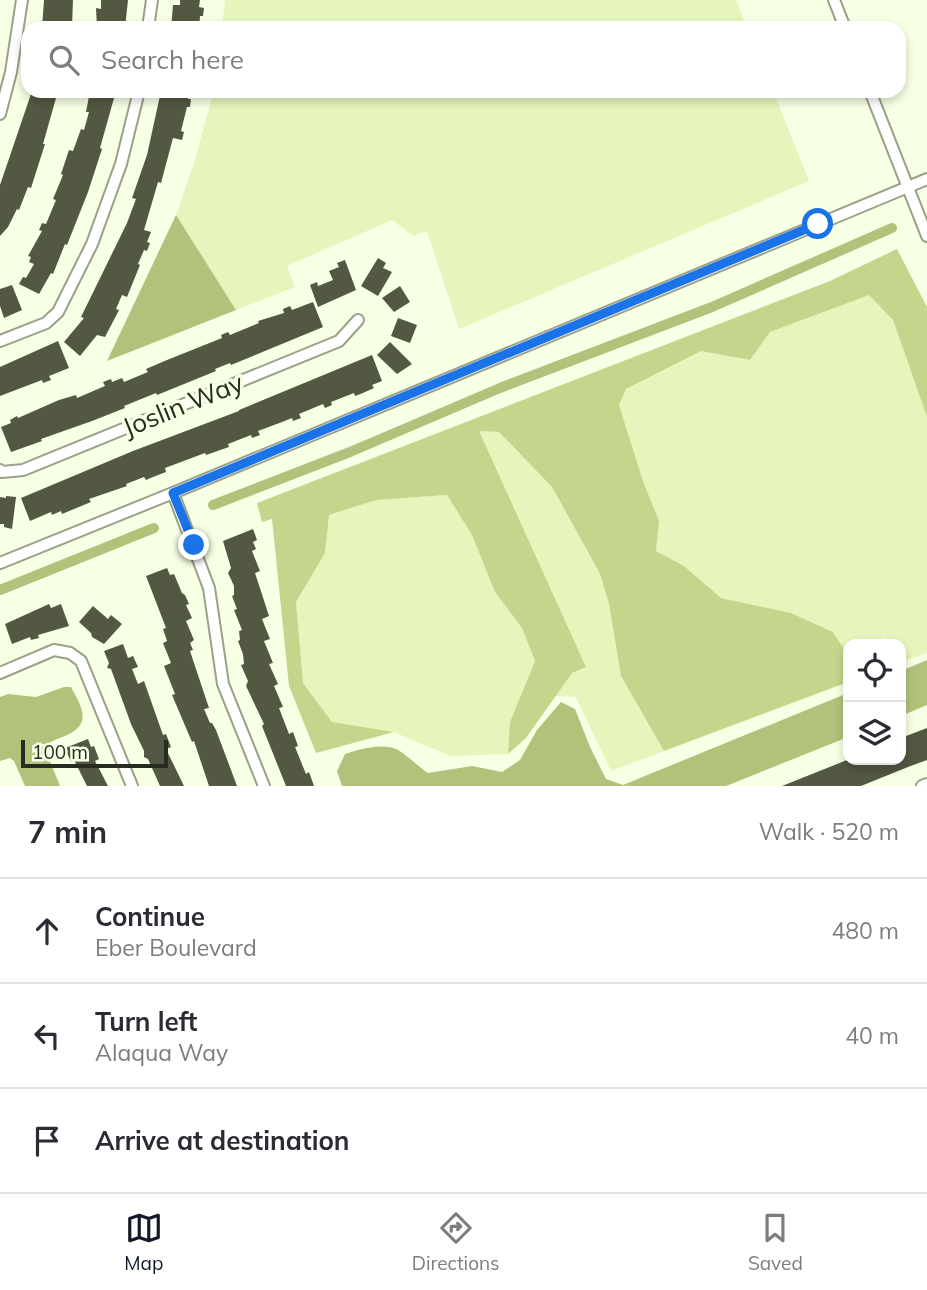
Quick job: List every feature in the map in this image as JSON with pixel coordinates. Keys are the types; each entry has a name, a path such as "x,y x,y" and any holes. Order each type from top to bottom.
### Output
{"street":[{"path":"0,114 12,72 22,0"},
{"path":"149,21 152,0"},
{"path":"834,0 842,21"},
{"path":"0,341 46,323 58,312 92,244 117,176 137,98"},
{"path":"873,98 927,236"},
{"path":"0,563 927,179"},
{"name":"Joslin Way","path":"0,470 23,470 339,341 358,320"},
{"path":"173,493 209,588 223,684 264,786"},
{"path":"0,671 54,650 70,653 81,661 132,786"},
{"path":"922,786 927,784"}],"shaded area":[{"path":"225,0 736,0 744,21 223,21"},
{"path":"212,98 776,98 809,181 459,329 427,231 414,236 392,220 287,266 295,287 236,310 176,215"},
{"path":"176,215 236,310 107,361"},
{"path":"897,249 927,307 927,417 893,320 869,295 770,332 750,360 701,351 626,389 619,405 659,521 656,551 684,566 721,598 791,613 833,632 843,647 843,684 664,751 621,676 609,604 600,574 552,487 499,432 479,431 586,667 572,673 526,738 508,754 510,722 535,661 522,628 495,592 472,535 447,495 376,500 329,515 325,553 296,602 303,683 332,722 394,732 316,753 289,686 272,519 262,522 257,503 830,281"},
{"path":"869,294 893,320 927,417 927,653 906,660 906,639 884,637 843,639 843,647 833,632 791,613 721,598 684,566 656,551 659,521 619,405 626,389 701,351 750,360 770,332"},
{"path":"478,431 499,432 552,487 600,575 609,604 621,676 664,751 611,771 576,697 555,696 572,673 586,667"},
{"path":"447,495 472,535 495,592 522,628 535,661 510,722 508,754 450,756 394,732 332,722 303,683 296,602 325,553 329,515 376,500"},
{"path":"927,660 927,705 906,714 906,702 906,669"},
{"path":"71,687 81,707 82,720 75,730 47,745 48,756 60,786 25,786 14,761 10,758 0,761 0,697 8,694 36,697"},
{"path":"843,695 843,739 726,786 342,786 337,771 345,754 370,747 390,747 399,750 428,773 472,766 502,772 520,760 537,730 561,702 575,709 606,779 623,785"}],"building":[{"path":"44,0 73,0 72,21 42,21"},
{"path":"101,0 128,0 126,21 97,21 96,8 101,9"},
{"path":"180,0 200,0 199,7 204,8 203,16 200,16 200,21 172,21 173,5 180,5"},
{"path":"30,98 56,98 31,188 28,187 19,210 17,209 0,236 0,185"},
{"path":"89,98 114,98 88,192 67,245 65,244 53,274 51,273 39,294 19,284 34,264 29,262 31,257 28,256 42,231 39,230 42,223 46,224 56,200 53,199 69,150 73,151 81,129 84,130 89,112 86,112"},
{"path":"159,98 191,99 181,131 184,132 182,140 173,138 144,230 151,232 147,251 144,250 127,297 122,295 116,309 119,310 105,337 97,335 80,356 64,342 84,318 81,317 127,223 136,199 132,198 147,155"},
{"path":"378,258 386,263 383,268 392,272 378,296 361,286"},
{"path":"345,260 356,290 318,307 310,285 317,282 318,286 333,280 329,271 339,267 337,263"},
{"path":"12,285 22,310 4,318 0,306 0,289"},
{"path":"400,286 410,302 394,312 382,298"},
{"path":"313,302 323,327 11,452 1,427 11,423 10,420 17,416 18,418 59,400 76,395 77,398 105,386 103,382 111,379 112,382 122,378 124,382 148,372 146,369 222,338 221,335 228,332 230,335 259,323 258,321 284,313 283,309 290,306 292,310"},
{"path":"398,318 417,325 410,343 391,336"},
{"path":"58,341 69,368 49,376 51,380 43,383 42,380 0,396 0,367"},
{"path":"390,342 412,364 397,374 377,355"},
{"path":"372,355 382,381 372,385 374,388 331,402 332,405 325,408 323,404 299,414 301,418 293,421 292,418 258,431 260,435 252,438 251,435 228,444 229,447 165,468 166,472 126,484 127,486 89,499 91,502 62,514 61,511 52,515 51,512 30,521 21,498"},
{"path":"0,497 16,497 12,529 0,524"},
{"path":"253,529 257,540 253,542 256,549 252,551 260,571 255,573 269,616 262,619 270,639 264,641 273,663 269,664 278,684 274,686 283,707 279,708 289,734 293,732 298,746 295,747 314,786 286,786 262,726 264,724 246,686 248,681 241,665 244,664 243,654 238,641 239,631 242,630 234,610 237,609 232,596 234,586 228,573 231,568 223,541"},
{"path":"167,568 170,575 174,574 189,604 186,605 192,618 186,621 194,640 190,643 193,650 190,651 209,708 204,709 216,730 237,786 209,786 194,741 192,742 172,695 175,694 164,666 171,663 163,643 167,641 163,629 166,628 146,576"},
{"path":"49,604 51,608 61,604 69,626 38,635 39,638 31,640 30,637 12,644 5,624"},
{"path":"93,606 108,619 111,615 122,624 104,644 92,637 79,622"},
{"path":"123,644 128,658 133,656 138,667 132,669 138,684 144,681 163,735 166,734 171,747 166,749 184,786 160,786 148,759 144,757 144,751 111,669 107,668 109,663 104,651"},
{"path":"927,728 927,760 861,786 782,786 843,762 843,765 906,765 906,736"},
{"path":"88,739 91,747 94,746 99,759 95,761 108,786 87,786 65,748"}],"waterway":[{"path":"213,505 350,452 500,388 712,307 892,228"},
{"path":"0,590 154,528"}],"route":[{"path":"194,545 173,493 818,224"}]}
